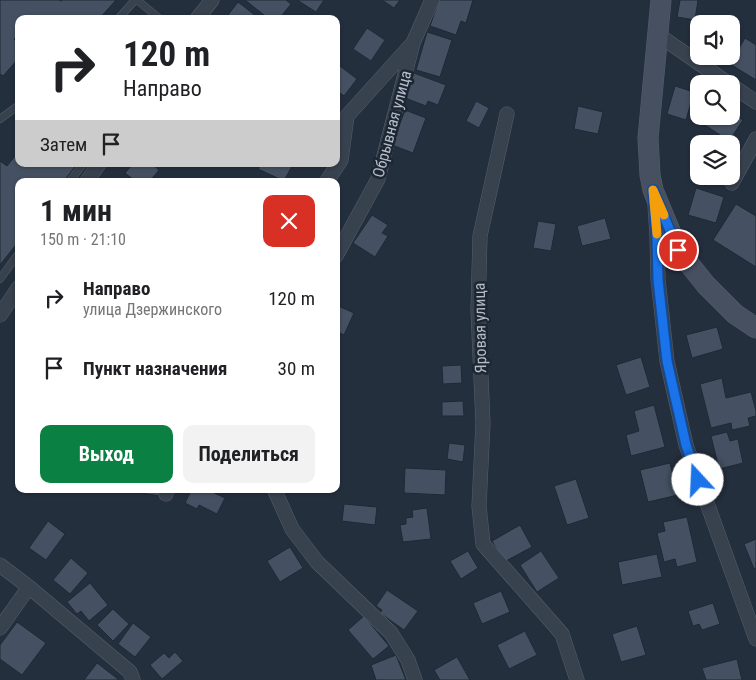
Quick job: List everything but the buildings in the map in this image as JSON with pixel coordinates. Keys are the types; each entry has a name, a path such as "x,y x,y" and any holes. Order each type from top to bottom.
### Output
{"street":[{"path":"200,15 212,0"},
{"name":"Обрывная улица","path":"340,249 378,179 413,43 432,0"},
{"path":"661,0 648,138 657,237 658,280 667,361 686,445 756,639"},
{"path":"657,34 717,75"},
{"name":"Обрывная улица","path":"340,162 347,116 413,43"},
{"path":"740,91 756,102"},
{"name":"Яровая улица","path":"507,114 480,236 478,310 483,423 479,506 483,544 562,634 577,680"},
{"path":"740,168 756,139"},
{"path":"89,178 96,167"},
{"name":"Обрывная улица","path":"329,178 336,167"},
{"path":"653,190 678,250 706,285 735,314 754,324"},
{"path":"0,315 15,292"},
{"path":"276,493 292,529 317,562 391,633 408,660 416,680"},
{"path":"0,565 130,672 133,680"},
{"path":"0,628 29,587"}],"lane":[{"path":"122,15 136,0 155,15"},
{"path":"0,119 15,108"},
{"path":"72,178 81,167"},
{"path":"0,280 15,259"}],"slow traffic":[{"path":"657,234 653,190 664,215"}],"route":[{"path":"678,250 653,190 658,280 667,361 686,445 698,480"}]}
